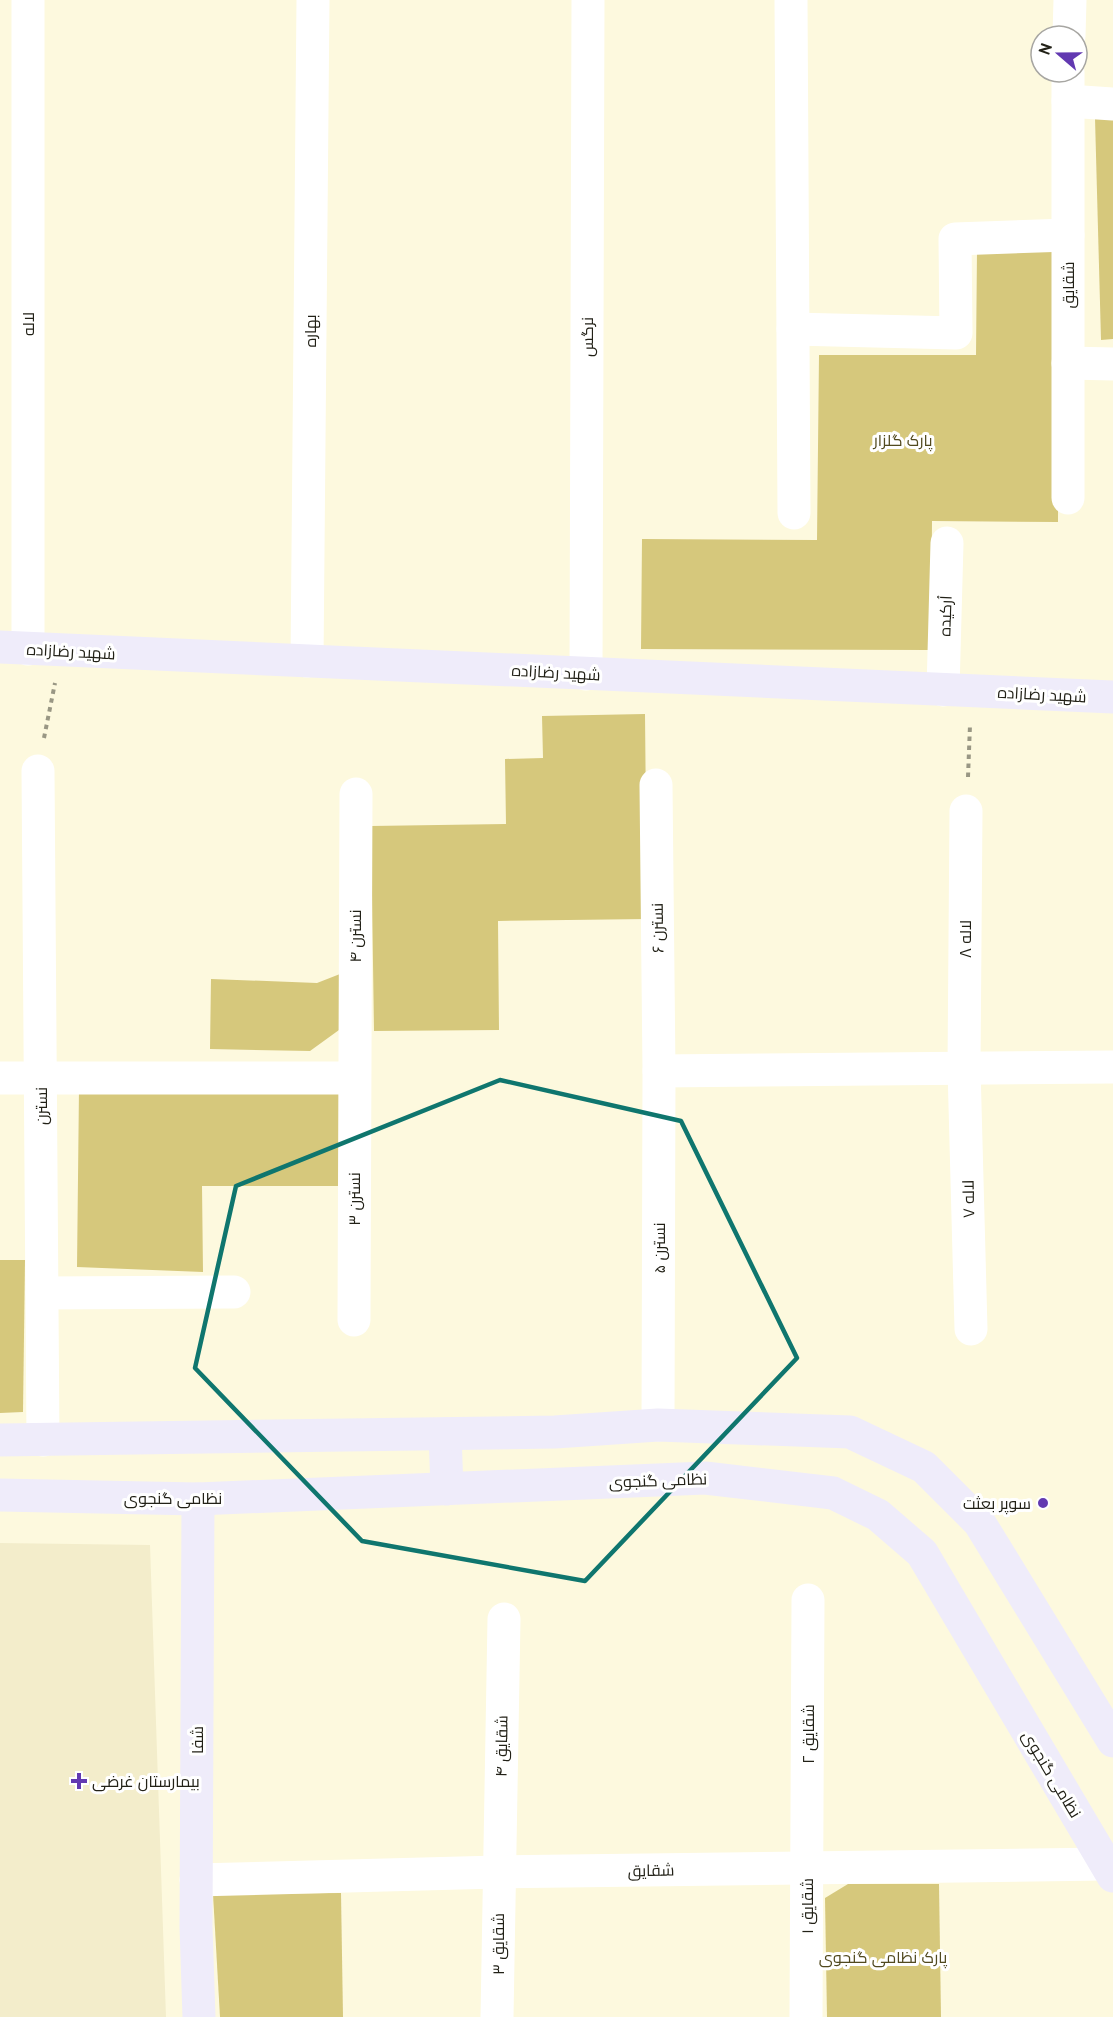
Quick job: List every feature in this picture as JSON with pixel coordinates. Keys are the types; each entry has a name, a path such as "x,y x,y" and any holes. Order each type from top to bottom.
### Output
{"street":[{"name":"لاله","path":"14,648 28,0"},
{"name":"بهاره","path":"307,661 313,0"},
{"name":"نرگس","path":"586,674 588,0"},
{"path":"791,0 794,513"},
{"path":"1069,24 1070,0"},
{"path":"1068,86 1113,104"},
{"name":"شقایق","path":"1068,86 1068,498"},
{"path":"793,329 956,333 955,239 1068,235"},
{"path":"1068,363 1113,364"},
{"name":"اُرکیده","path":"947,543 958,690"},
{"name":"شهید رضازاده","path":"14,648 1113,697"},
{"name":"نسترن","path":"38,771 43,1440"},
{"name":"نسترن ۶","path":"656,785 659,1071"},
{"name":"نسترن ۴","path":"353,1078 356,794"},
{"name":"لاله ۸","path":"964,1068 966,811"},
{"path":"659,1071 1113,1066"},
{"name":"لاله ۷","path":"964,1068 971,1329"},
{"name":"نسترن ۵","path":"658,1425 659,1071"},
{"path":"0,1078 353,1078"},
{"name":"نسترن ۳","path":"353,1078 354,1320"},
{"path":"42,1293 234,1292"},
{"path":"0,1440 555,1432 658,1425 850,1432 924,1467 979,1522 1113,1741"},
{"path":"445,1434 447,1488"},
{"name":"نظامی گنجوی","path":"0,1495 198,1499 705,1478 833,1493 878,1515 922,1554 1111,1866"},
{"name":"شفا","path":"198,1499 196,1927 199,2017"},
{"name":"شقایق ۲","path":"807,1868 808,1600"},
{"name":"شقایق ۴","path":"498,1872 504,1619"},
{"name":"شقایق","path":"196,1880 498,1872 1111,1866"},
{"name":"شقایق ۱","path":"807,1868 807,2017"},
{"name":"شقایق ۳","path":"497,2017 498,1872"}],"path":[{"path":"38,771 61,650"},
{"path":"958,690 966,811"}],"highlighted area":[{"path":"500,1080 681,1121 797,1358 585,1581 362,1541 195,1368 236,1186"}],"shaded area":[{"name":"بیمارستان غرضی","path":"0,1543 150,1545 166,2017 0,2017"}],"green space":[{"path":"1095,118 1113,118 1113,339 1101,340"},
{"name":"پارک گلزار","path":"977,251 1059,251 1058,522 932,521 931,650 641,649 642,539 817,540 819,355 976,355"},
{"path":"645,714 647,919 498,921 499,1030 374,1031 371,826 506,824 505,759 543,758 542,716"},
{"path":"340,974 339,1030 310,1051 210,1049 211,979 317,983"},
{"path":"79,1088 341,1088 341,1186 202,1186 203,1272 77,1267"},
{"path":"0,1260 25,1260 23,1412 0,1413"},
{"name":"پارک نظامی گنجوی","path":"848,1884 939,1884 941,2017 827,2017 825,1898"},
{"path":"341,1893 343,2017 220,2017 213,1894"}],"place":[{"name":"سوپر بعثت","path":"1043,1503"},
{"name":"بیمارستان غرضی","path":"79,1781"}]}
